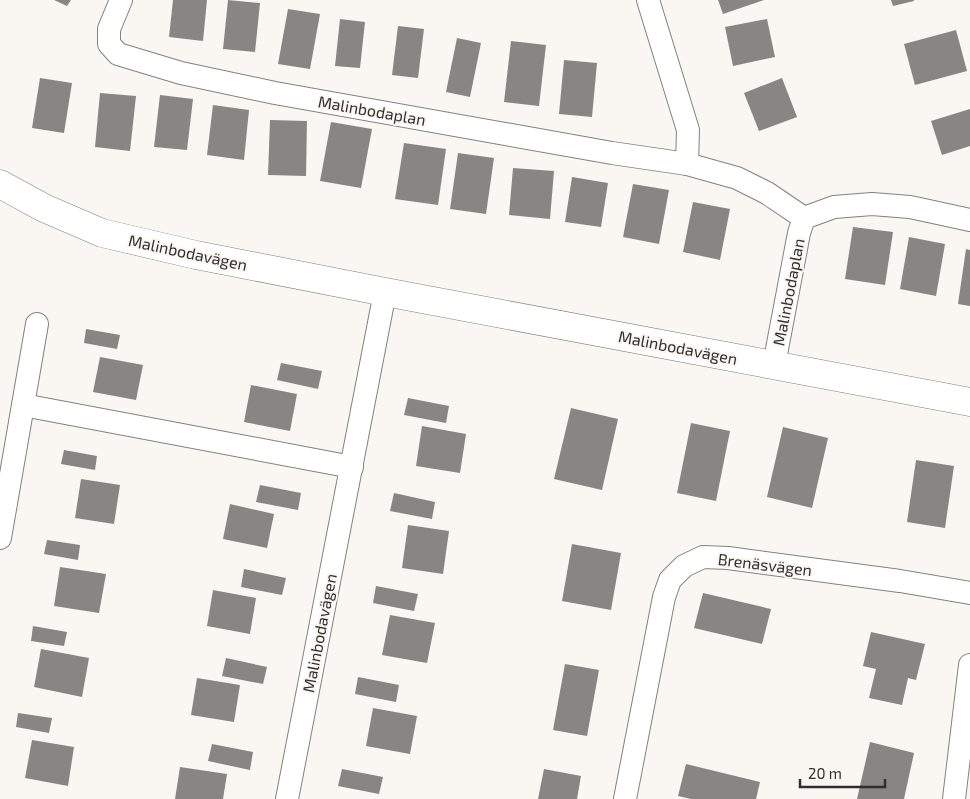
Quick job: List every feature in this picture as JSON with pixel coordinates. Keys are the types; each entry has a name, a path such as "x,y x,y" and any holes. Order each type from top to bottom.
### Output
{"street":[{"name":"Malinbodaplan","path":"121,0 109,30 109,44 118,54 181,73 304,98 602,151 687,164 737,178 767,193 804,218"},
{"path":"648,0 688,130 687,164"},
{"name":"Malinbodavägen","path":"0,184 44,208 102,233 196,255 970,402"},
{"name":"Malinbodaplan","path":"804,218 834,207 872,204 910,207 970,220"},
{"name":"Malinbodaplan","path":"774,365 799,233 804,218"},
{"name":"Malinbodavägen","path":"287,799 385,292"},
{"path":"0,538 37,324"},
{"path":"22,406 352,467"},
{"name":"Brenäsvägen","path":"625,799 664,597 670,580 684,566 703,556 728,558 900,581 970,593"},
{"path":"954,799 970,665"}],"building":[{"path":"54,0 71,0 67,6"},
{"path":"173,0 207,0 203,41 169,37"},
{"path":"228,0 260,3 255,52 223,49"},
{"path":"718,0 764,0 723,14"},
{"path":"891,0 914,0 914,1 893,6"},
{"path":"288,9 320,14 310,69 278,64"},
{"path":"340,19 365,22 360,68 335,66"},
{"path":"767,19 775,57 733,66 725,27"},
{"path":"398,26 424,29 418,78 392,75"},
{"path":"956,30 967,71 915,85 904,44"},
{"path":"457,38 481,43 470,97 446,92"},
{"path":"511,41 546,45 539,106 504,102"},
{"path":"564,60 597,63 592,117 559,114"},
{"path":"40,78 72,83 64,133 32,128"},
{"path":"782,78 797,117 759,131 744,93"},
{"path":"100,93 136,96 130,151 95,147"},
{"path":"160,95 193,99 187,150 154,147"},
{"path":"213,105 249,110 244,160 207,155"},
{"path":"970,109 970,146 942,155 931,121"},
{"path":"270,120 307,121 306,176 268,175"},
{"path":"331,122 372,129 361,188 320,181"},
{"path":"404,143 446,149 438,205 395,199"},
{"path":"458,153 494,158 486,214 450,209"},
{"path":"513,168 554,171 550,219 509,215"},
{"path":"572,177 608,183 601,227 565,222"},
{"path":"633,184 669,190 659,244 623,237"},
{"path":"693,202 730,209 720,260 683,252"},
{"path":"853,227 893,232 885,285 845,279"},
{"path":"909,237 945,244 936,296 900,289"},
{"path":"966,249 970,250 970,306 958,304"},
{"path":"86,329 120,335 117,349 84,343"},
{"path":"100,357 143,365 136,400 93,392"},
{"path":"281,363 322,371 318,389 277,380"},
{"path":"251,385 297,394 290,431 244,422"},
{"path":"408,398 449,406 446,423 404,415"},
{"path":"571,408 618,419 602,490 554,479"},
{"path":"691,423 730,431 716,501 677,493"},
{"path":"422,426 466,434 460,473 416,466"},
{"path":"783,427 828,438 812,508 767,497"},
{"path":"64,450 97,456 95,470 61,464"},
{"path":"916,460 954,466 945,528 907,522"},
{"path":"81,479 120,485 114,524 75,518"},
{"path":"260,485 301,493 298,510 256,502"},
{"path":"394,493 435,502 432,519 390,511"},
{"path":"230,504 274,514 267,548 223,539"},
{"path":"408,525 449,531 443,574 402,568"},
{"path":"47,540 80,545 78,560 44,554"},
{"path":"572,544 621,553 611,610 562,601"},
{"path":"60,567 106,574 99,613 54,606"},
{"path":"244,569 286,578 282,595 241,587"},
{"path":"376,586 418,594 414,611 373,603"},
{"path":"213,590 256,598 250,634 207,626"},
{"path":"703,593 771,609 762,644 694,628"},
{"path":"390,615 435,623 427,663 382,655"},
{"path":"33,626 67,632 64,646 31,641"},
{"path":"871,632 925,644 916,680 908,678 902,705 869,698 876,669 863,666"},
{"path":"41,649 89,658 82,697 34,687"},
{"path":"226,658 267,667 263,684 222,676"},
{"path":"565,664 599,670 587,736 553,730"},
{"path":"358,677 399,685 396,702 355,694"},
{"path":"197,678 240,685 234,722 191,715"},
{"path":"373,708 417,716 410,754 366,746"},
{"path":"18,713 52,718 49,733 16,727"},
{"path":"32,740 74,747 68,786 25,778"},
{"path":"870,742 914,753 904,799 857,799"},
{"path":"212,744 253,752 250,770 208,761"},
{"path":"686,764 760,782 756,799 691,799 678,796"},
{"path":"180,767 227,774 223,799 175,799"},
{"path":"342,769 383,777 379,794 338,786"},
{"path":"544,769 581,776 577,799 538,799"}]}
